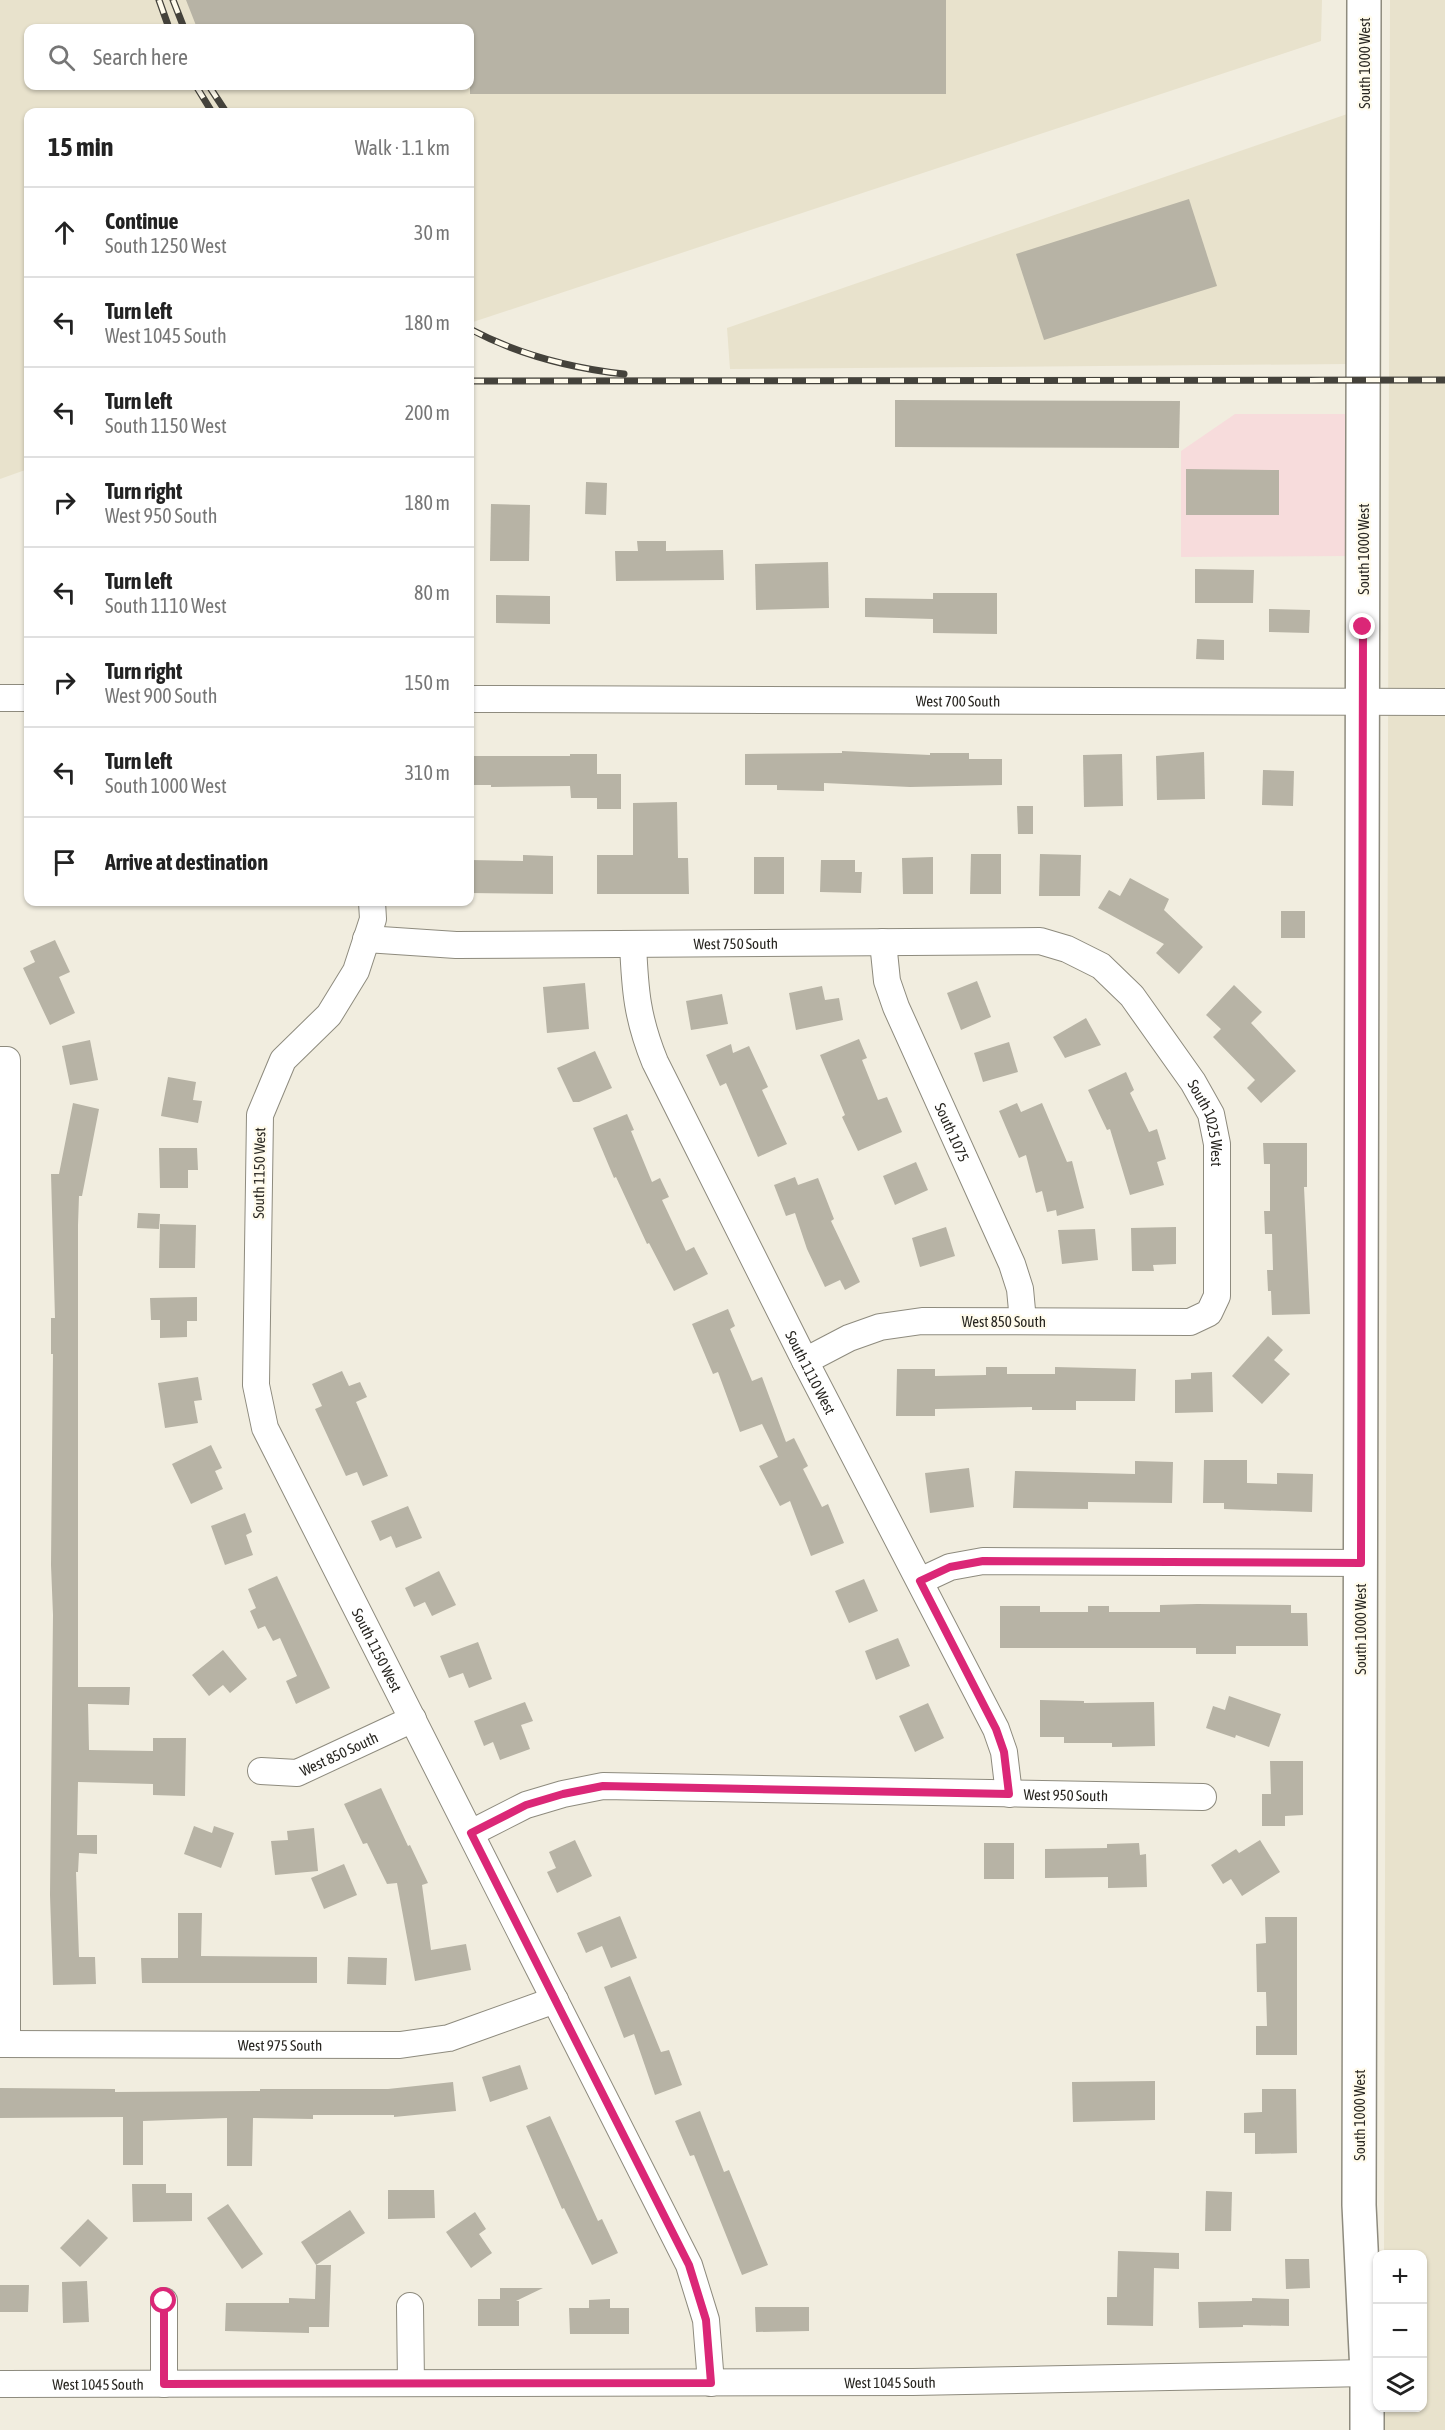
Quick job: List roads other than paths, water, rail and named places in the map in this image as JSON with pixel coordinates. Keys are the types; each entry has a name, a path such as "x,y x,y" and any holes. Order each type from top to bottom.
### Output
{"main road":[{"name":"South 1000 West","path":"1365,0 1359,2205 1367,2373 1367,2430"}],"street":[{"path":"0,698 24,698"},
{"name":"West 700 South","path":"474,699 1445,702"},
{"name":"South 1150 West","path":"372,906 372,919 356,971 329,1015 283,1060 260,1115 256,1385 265,1428 689,2265 706,2320 711,2383"},
{"name":"West 750 South","path":"366,939 456,945 1040,941 1067,949 1101,966"},
{"name":"South 1075","path":"883,942 887,981 896,1007 1012,1264 1020,1289 1023,1322"},
{"name":"South 1110 West","path":"633,944 636,998 643,1033 806,1361 996,1729 1004,1752 1009,1794"},
{"name":"South 1025 West","path":"1101,966 1132,996 1193,1082 1211,1114 1217,1144 1217,1296 1209,1313"},
{"path":"3,1060 3,2044"},
{"name":"West 850 South","path":"806,1361 849,1338 880,1328 922,1321 1190,1322 1209,1313"},
{"path":"920,1581 950,1567 983,1561 1361,1563"},
{"name":"West 850 South","path":"261,1771 297,1773 413,1719"},
{"name":"West 950 South","path":"471,1833 526,1805 563,1794 603,1786 1203,1797"},
{"name":"West 975 South","path":"3,2044 400,2045 448,2038 555,2000"},
{"path":"164,2301 164,2384"},
{"path":"410,2306 411,2383"},
{"name":"West 1045 South","path":"0,2384 925,2382 1367,2373"}],"railway":[{"path":"159,0 168,24"},
{"path":"173,0 182,24"},
{"path":"198,90 210,108"},
{"path":"212,90 223,108"},
{"path":"474,331 506,346 545,359 624,374"},
{"path":"474,381 1445,380"}]}
